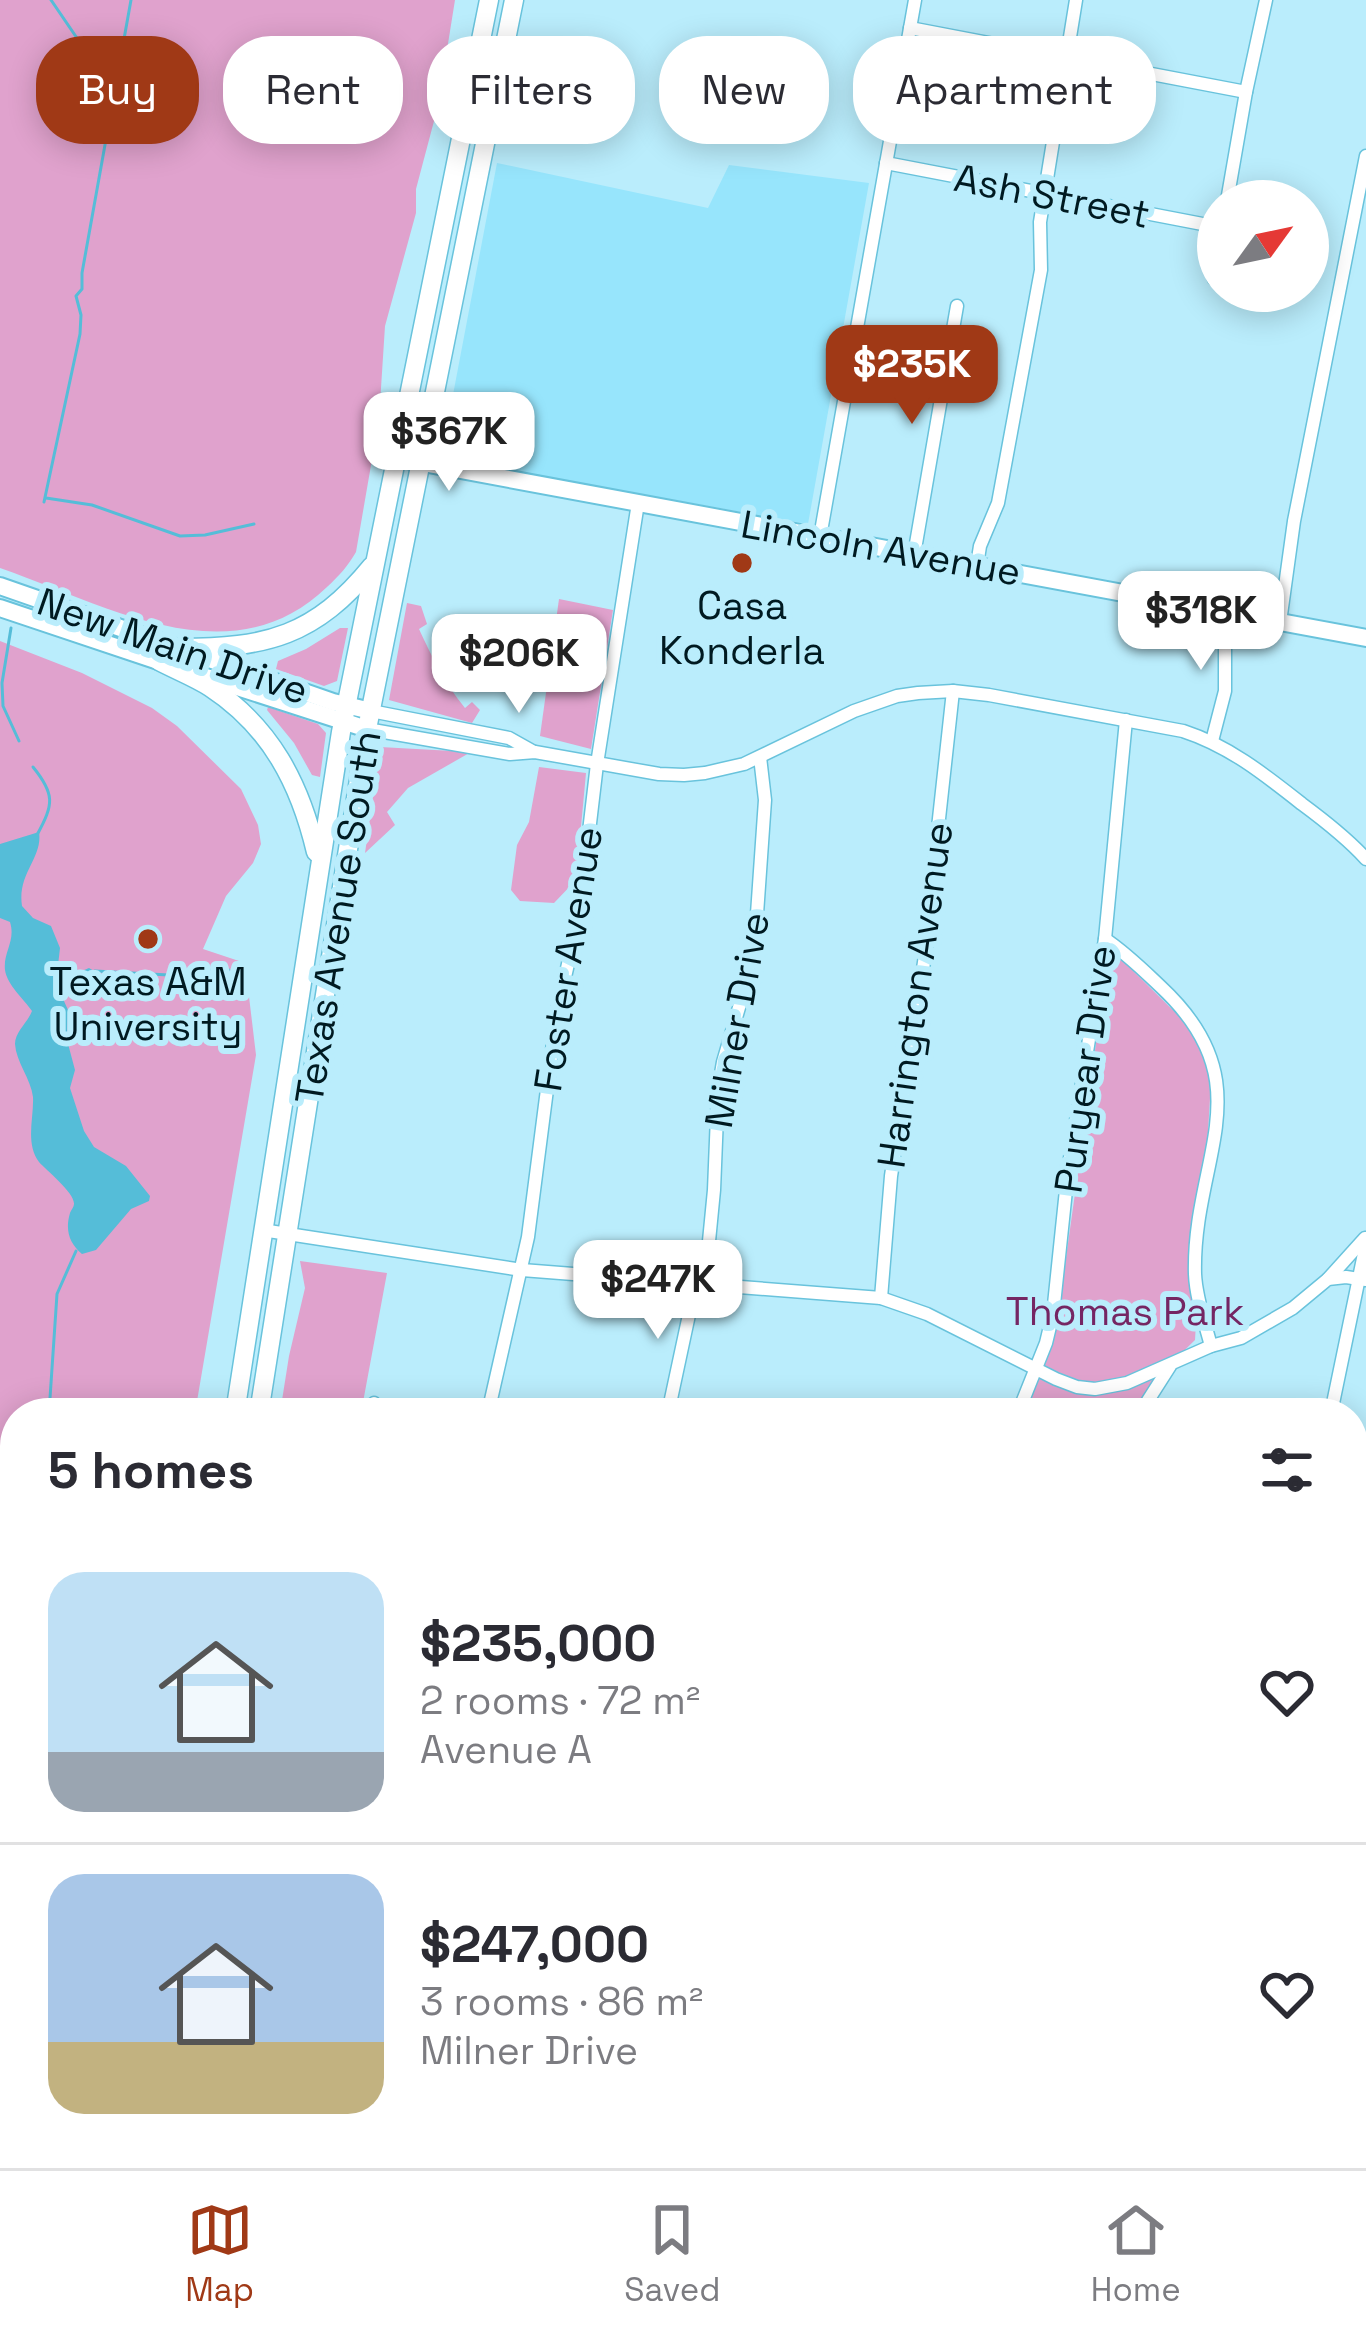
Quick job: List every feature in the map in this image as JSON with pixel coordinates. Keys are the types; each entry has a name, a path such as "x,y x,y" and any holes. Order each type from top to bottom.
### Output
{"main road":[{"name":"Texas Avenue South","path":"237,1398 345,713 489,0"},
{"name":"Texas Avenue South","path":"261,1398 369,720 514,0"},
{"path":"455,168 481,173"},
{"path":"179,648 240,646 284,636 335,606 375,562"},
{"path":"159,661 227,700 272,747 301,797 319,863"},
{"path":"296,1010 322,1016"}],"street":[{"path":"820,537 915,0"},
{"path":"1069,36 1076,0"},
{"path":"1231,180 1266,0"},
{"path":"910,28 950,36"},
{"path":"1156,76 1246,92"},
{"path":"977,566 998,503 1041,271 1040,222 1051,144"},
{"path":"1280,622 1294,521 1366,156"},
{"name":"Ash Street","path":"886,164 1197,223"},
{"path":"914,555 957,306"},
{"name":"Lincoln Avenue","path":"396,458 1366,638"},
{"name":"Foster Avenue","path":"492,1398 535,1199 556,1012 579,916 597,764 638,503"},
{"name":"New Main Drive","path":"0,586 179,648 345,713"},
{"name":"New Main Drive","path":"0,608 159,661 345,713"},
{"path":"1212,740 1226,691 1225,613"},
{"path":"345,713 509,739 535,752 597,764 684,775 727,769 760,757 854,711 897,696 953,691 989,695 1212,740 1298,800 1366,859"},
{"name":"Harrington Avenue","path":"880,1298 891,1176 932,917 953,691"},
{"name":"Puryear Drive","path":"1024,1398 1053,1314 1068,1171 1105,939 1126,720"},
{"name":"Milner Drive","path":"672,1398 700,1282 714,1190 723,1062 745,987 757,914 765,800 760,757"},
{"path":"1105,939 1180,1005 1197,1027 1215,1070 1217,1120 1195,1276 1211,1346"},
{"path":"262,1230 522,1270 880,1298 926,1314 1036,1370 1095,1389 1127,1382 1252,1332 1293,1308 1366,1240"},
{"path":"1334,1398 1362,1279 1366,1240"},
{"path":"1328,1279 1362,1279"},
{"path":"1150,1398 1171,1365"}],"shaded area":[{"path":"497,163 708,208 729,165 869,183 808,524 441,458"},
{"path":"39,832 23,884 22,906 33,918 51,926 60,948 57,974 70,968 94,971 56,983 68,1010 67,1040 75,1070 70,1088 94,1147 126,1166 150,1196 131,1209 96,1250 82,1254 68,1231 73,1199 39,1162 32,1147 33,1097 15,1044 32,1011 5,970 11,929 10,922 0,918 0,844"}],"green space":[{"path":"0,0 455,0 449,36 427,36 428,144 416,189 416,213 385,326 379,419 356,552 346,566 290,614 250,628 209,631 124,614 0,568"},
{"path":"559,599 613,610 591,749 540,736"},
{"path":"407,603 421,606 427,624 419,629 451,689 465,708 472,702 480,710 472,723 389,700"},
{"path":"348,628 337,681 324,686 276,669 278,661"},
{"path":"0,641 82,673 177,726 241,789 258,825 261,844 253,863 226,896 203,949 245,963 256,1055 198,1398 0,1398"},
{"path":"268,707 318,724 326,733 320,777 312,775"},
{"path":"380,747 471,752 408,788 387,812 395,825 365,853"},
{"path":"539,767 586,773 576,880 554,903 520,901 511,890 517,845 529,822"},
{"name":"Thomas Park","path":"1119,957 1189,1026 1211,1082 1190,1284 1195,1340 1156,1378 1143,1398 1028,1398 1057,1322 1107,965"},
{"path":"300,1261 387,1273 364,1398 282,1398 305,1288"}],"waterway":[{"path":"51,0 76,36"},
{"path":"44,502 80,334 76,296 82,289 131,0"},
{"path":"46,498 92,505 180,536 254,524"},
{"path":"11,628 3,706 19,741"},
{"path":"33,767 50,800 37,835"},
{"path":"95,971 187,976 199,970 229,970"},
{"path":"50,1398 57,1294 76,1251"}],"place":[{"name":"Casa Konderla","path":"742,563"},
{"name":"Texas A&M University","path":"148,939"}]}
